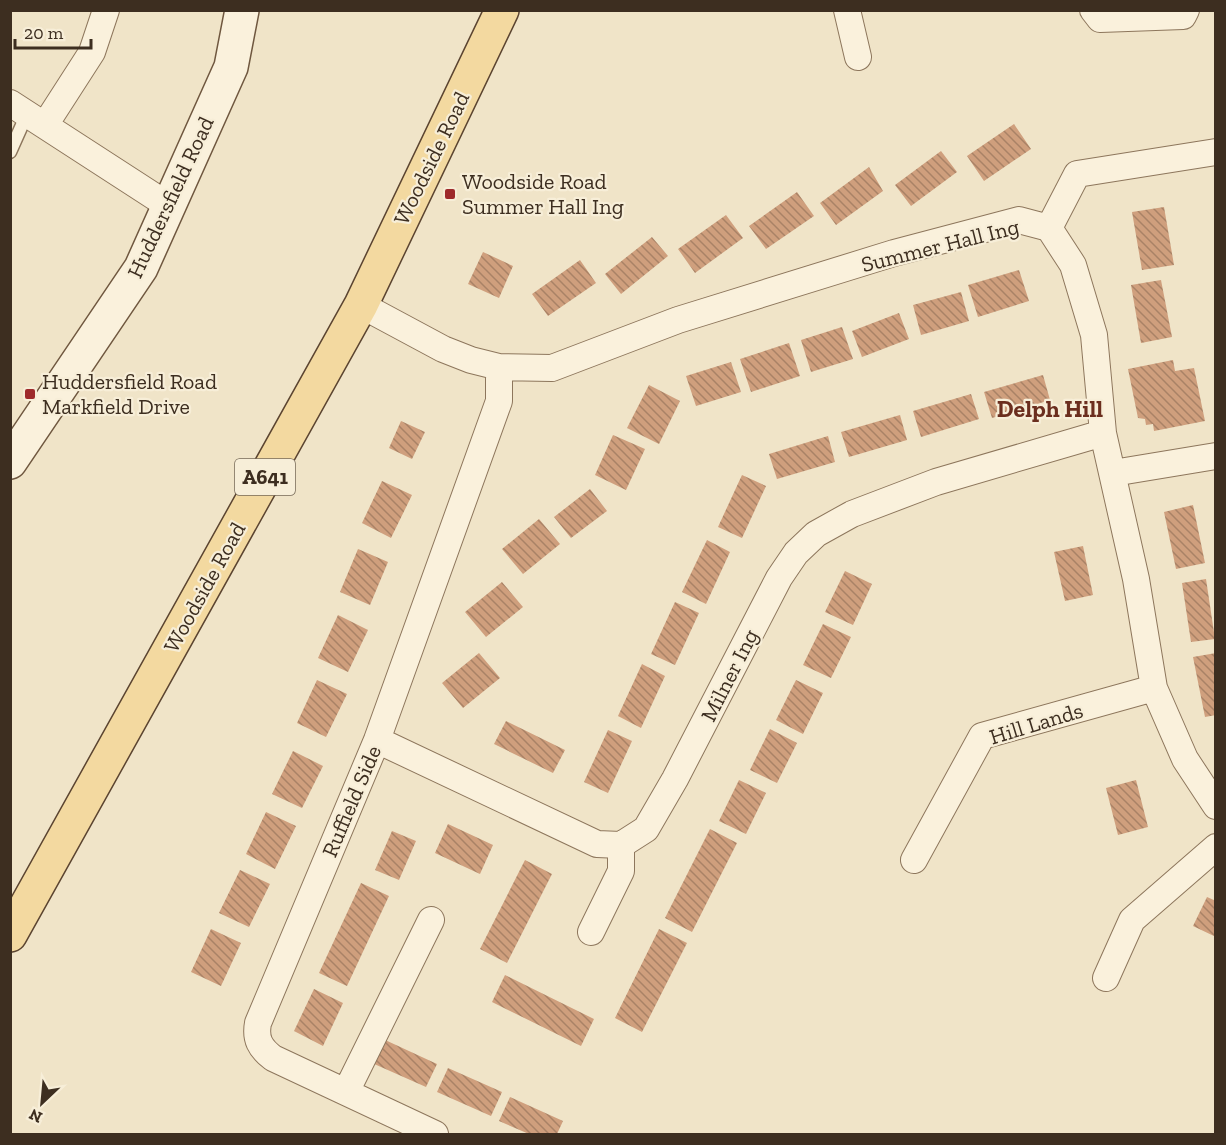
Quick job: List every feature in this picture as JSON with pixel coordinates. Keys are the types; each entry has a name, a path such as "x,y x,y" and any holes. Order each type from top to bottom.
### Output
{"main road":[{"name":"Huddersfield Road","path":"10,462 141,268 231,67 242,10"},
{"name":"Woodside Road","path":"10,935 361,305 502,10"}],"street":[{"path":"106,10 92,52 27,114 169,206"},
{"path":"847,10 858,57"},
{"path":"1093,10 1100,19 1183,16 1185,10"},
{"path":"1049,228 1077,174 1215,152"},
{"name":"Summer Hall Ing","path":"361,305 443,349 499,367 552,368 690,316 894,253 1019,220 1049,228 1073,265 1094,335 1103,433 1154,688 1185,759 1207,779 1215,806"},
{"name":"Ruffield Side","path":"435,1134 273,1058 263,1050 256,1033 262,1013 377,740 499,401 499,367"},
{"name":"Milner Ing","path":"621,845 646,829 675,779 778,578 795,554 816,534 852,514 936,482 1103,433"},
{"path":"1113,474 1215,456"},
{"name":"Hill Lands","path":"914,860 982,736 1154,688"},
{"path":"377,740 597,844 621,845 621,871 591,932"},
{"path":"1106,978 1132,920 1215,847"},
{"path":"346,1092 431,920"}],"lane":[{"path":"10,152 27,114"}],"building":[{"path":"1014,124 1031,149 984,181 967,156"},
{"path":"941,151 957,172 911,206 895,185"},
{"path":"869,167 883,191 836,225 820,203"},
{"path":"797,192 814,216 766,249 749,226"},
{"path":"1164,207 1174,265 1142,270 1132,212"},
{"path":"726,215 743,238 695,273 678,249"},
{"path":"652,237 668,256 621,294 605,274"},
{"path":"483,252 513,266 499,298 468,284"},
{"path":"580,260 596,283 548,316 532,294"},
{"path":"1019,270 1029,301 978,317 968,285"},
{"path":"1161,280 1172,337 1141,343 1131,285"},
{"path":"961,292 969,321 921,335 913,305"},
{"path":"899,313 909,339 862,357 852,331"},
{"path":"842,327 853,359 811,372 801,340"},
{"path":"789,343 800,376 751,392 740,359"},
{"path":"1173,360 1175,371 1194,368 1205,421 1154,431 1153,424 1146,425 1145,419 1138,418 1128,369"},
{"path":"731,362 741,392 696,406 686,376"},
{"path":"1043,375 1050,400 992,418 984,392"},
{"path":"649,385 680,401 659,444 627,428"},
{"path":"971,394 979,419 921,437 913,411"},
{"path":"900,415 907,440 849,457 841,432"},
{"path":"401,421 425,432 412,459 389,448"},
{"path":"613,435 645,449 626,490 595,475"},
{"path":"828,436 835,462 777,479 769,454"},
{"path":"742,475 766,486 742,538 718,527"},
{"path":"382,481 412,495 391,538 362,523"},
{"path":"590,489 607,511 571,538 554,517"},
{"path":"1193,505 1205,563 1176,569 1164,512"},
{"path":"539,519 560,544 523,574 502,549"},
{"path":"707,540 730,552 706,604 682,592"},
{"path":"1083,546 1093,595 1065,601 1054,552"},
{"path":"358,549 388,562 370,605 340,592"},
{"path":"845,571 872,584 853,625 825,612"},
{"path":"1206,579 1215,639 1191,642 1182,583"},
{"path":"502,582 523,607 486,637 465,612"},
{"path":"675,602 699,613 675,665 651,654"},
{"path":"338,615 368,630 348,672 318,658"},
{"path":"823,624 851,637 831,678 803,665"},
{"path":"479,653 500,678 463,708 442,683"},
{"path":"1216,653 1216,715 1205,717 1193,657"},
{"path":"642,664 665,676 641,728 618,716"},
{"path":"317,680 347,694 326,737 297,723"},
{"path":"796,680 823,693 803,734 776,720"},
{"path":"506,721 565,750 553,773 494,744"},
{"path":"770,729 797,743 777,783 750,770"},
{"path":"608,730 632,741 608,793 584,782"},
{"path":"293,751 323,766 302,808 272,794"},
{"path":"739,780 766,793 746,834 719,821"},
{"path":"1136,780 1148,827 1118,835 1106,788"},
{"path":"266,812 296,826 275,869 246,854"},
{"path":"448,824 493,845 480,874 435,853"},
{"path":"710,829 737,843 692,932 665,918"},
{"path":"392,831 416,841 399,880 375,870"},
{"path":"525,860 552,874 507,963 480,949"},
{"path":"240,870 270,884 249,927 219,913"},
{"path":"361,883 389,896 347,986 319,973"},
{"path":"1207,897 1216,901 1216,937 1193,926"},
{"path":"211,929 241,943 221,986 191,972"},
{"path":"659,929 687,943 642,1032 615,1018"},
{"path":"505,975 594,1019 581,1046 492,1002"},
{"path":"314,989 343,1003 323,1046 294,1031"},
{"path":"383,1039 437,1064 426,1087 372,1063"},
{"path":"448,1068 502,1092 491,1116 437,1092"},
{"path":"510,1097 563,1121 557,1134 529,1134 499,1121"}],"place":[{"name":"Woodside Road Summer Hall Ing","path":"450,194"},
{"name":"Huddersfield Road Markfield Drive","path":"30,394"}],"district":[{"name":"Delph Hill","path":"1050,409"}]}
